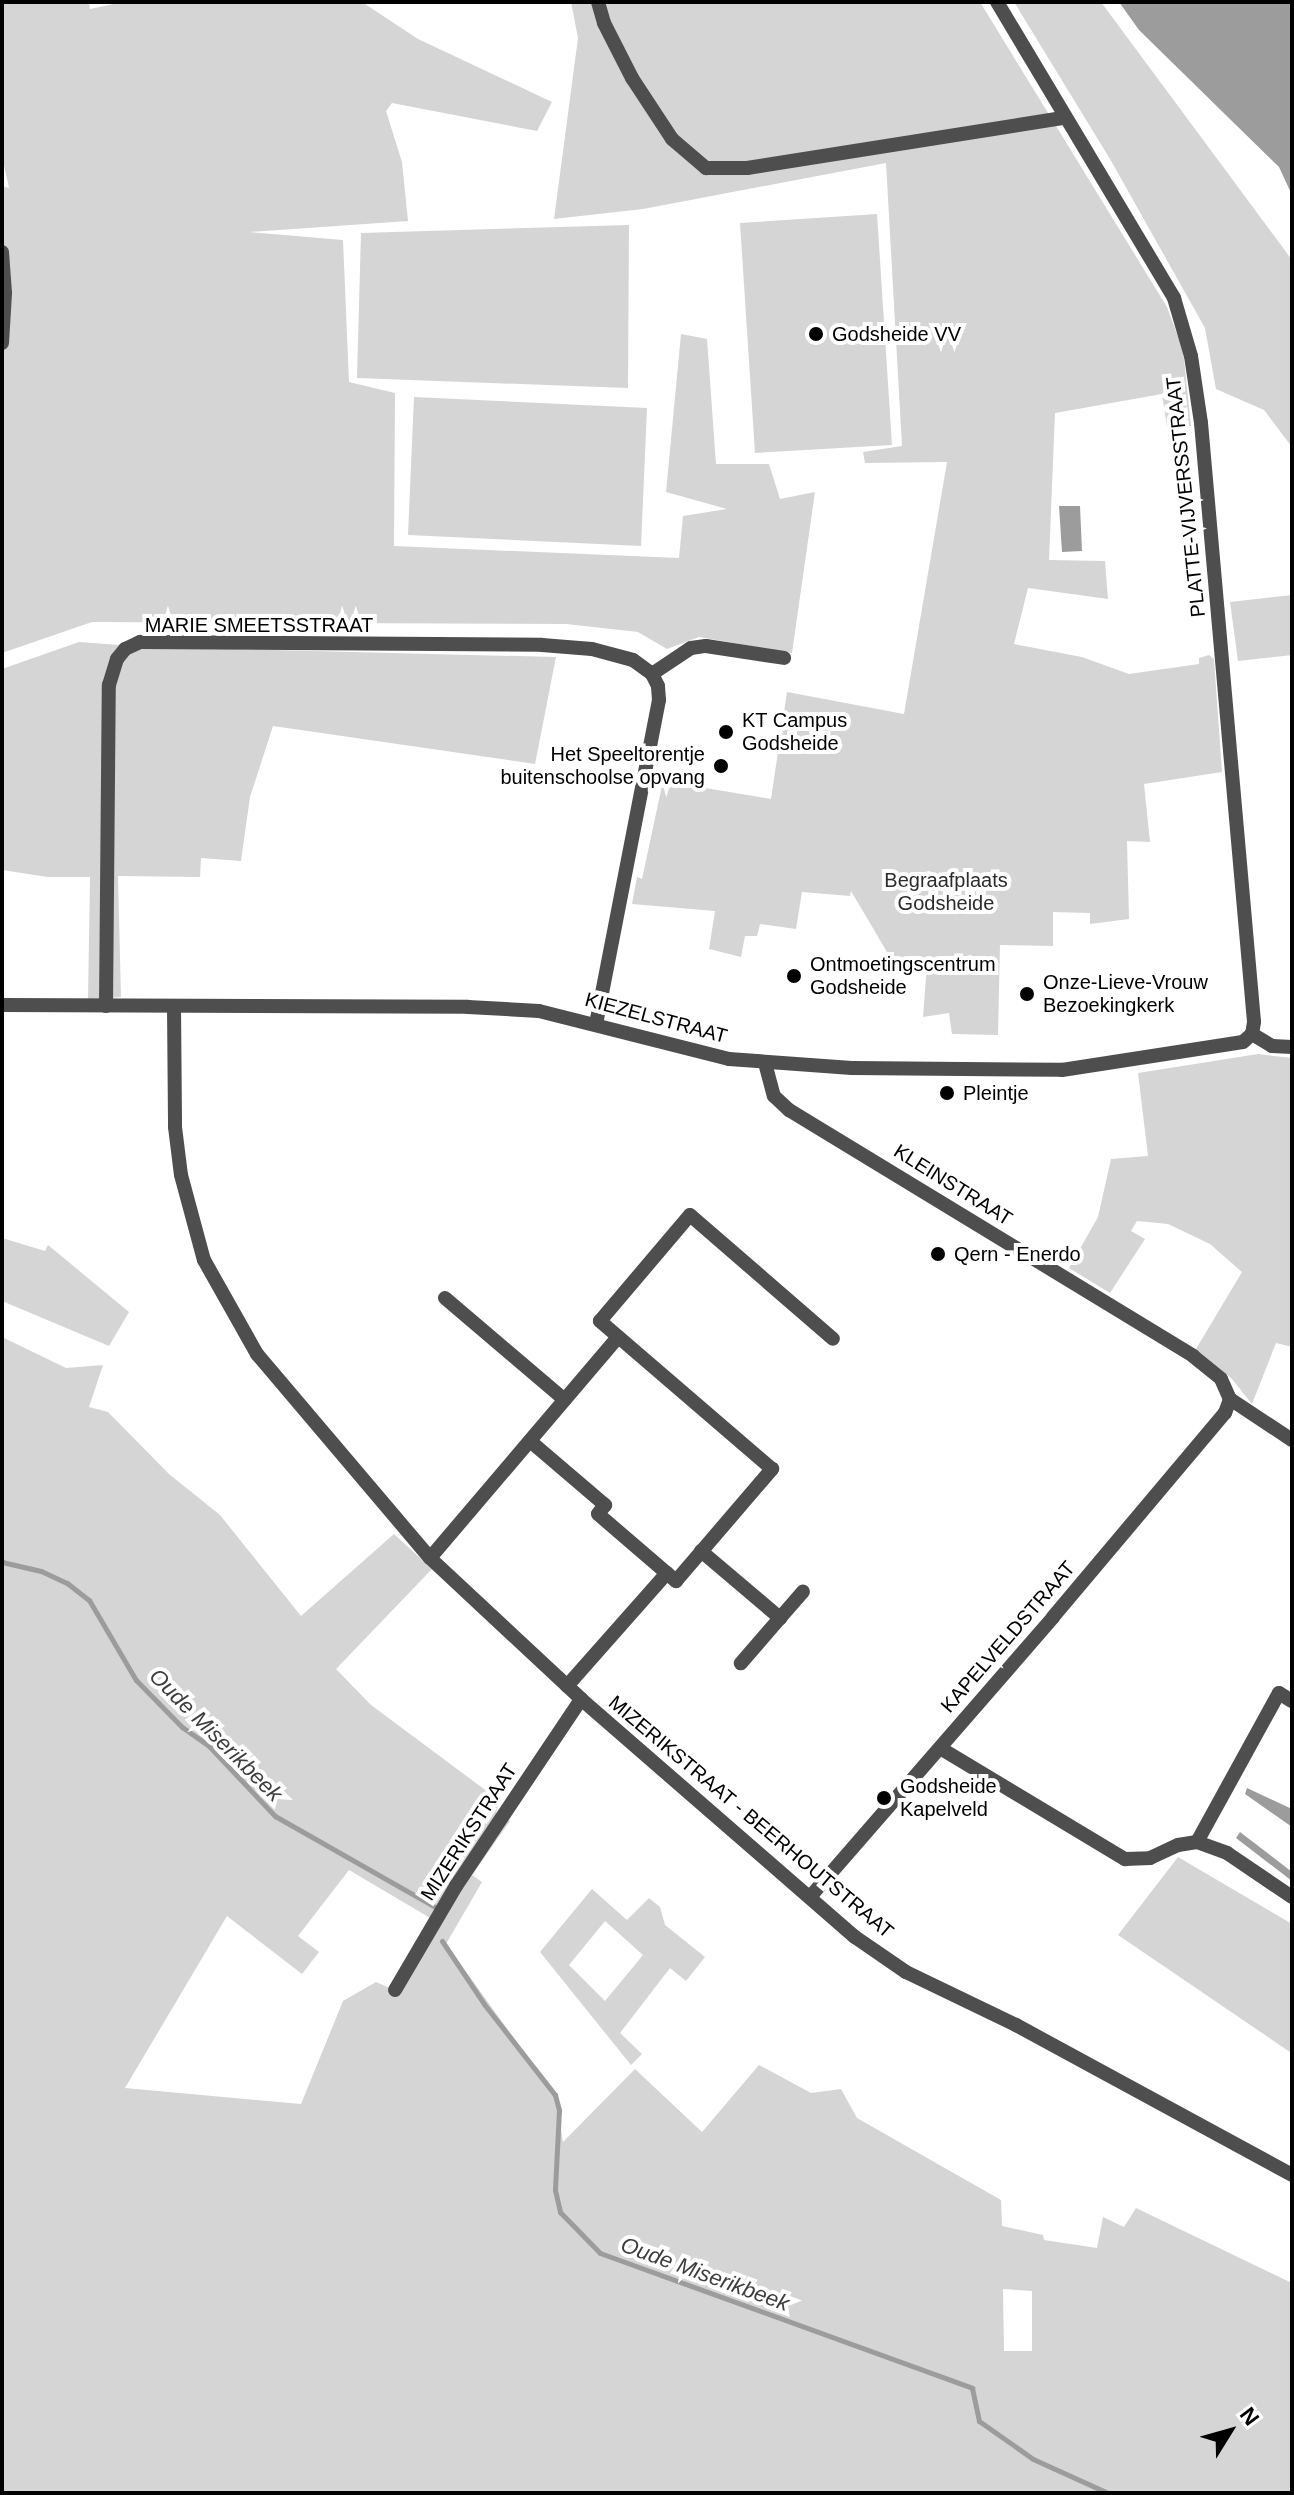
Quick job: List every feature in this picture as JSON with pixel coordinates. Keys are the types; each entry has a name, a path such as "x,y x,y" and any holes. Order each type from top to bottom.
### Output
{"street":[{"path":"598,2 604,23 632,78 672,139 706,168 747,168 1064,118"},
{"name":"PLATTE-VIJVERSSTRAAT","path":"997,2 1174,298 1191,356 1203,439 1253,1006 1252,1034"},
{"path":"2,252 5,293 2,343"},
{"name":"MARIE SMEETSSTRAAT","path":"106,1006 109,685 117,659 125,649 140,642 569,646 633,660 652,674"},
{"path":"596,1023 659,700 652,674 691,648 706,646 784,658"},
{"name":"KIEZELSTRAAT","path":"2,1005 468,1007 539,1011 729,1059 765,1063 1062,1070 1243,1042 1252,1034"},
{"name":"MIZERIKSTRAAT - BEERHOUTSTRAAT","path":"174,1007 175,1127 181,1175 204,1260 257,1354 430,1558 581,1699 855,1937 906,1972 1016,2025 1292,2175"},
{"path":"1252,1034 1272,1046 1292,1047"},
{"name":"KLEINSTRAAT","path":"765,1063 774,1096 789,1110 1193,1356 1221,1379 1230,1399 1292,1440"},
{"path":"530,1441 605,1505 598,1514 676,1581 772,1469 600,1321 690,1215 833,1339"},
{"path":"445,1298 565,1400"},
{"path":"430,1558 618,1337"},
{"name":"KAPELVELDSTRAAT","path":"810,1897 1217,1422 1230,1399"},
{"path":"701,1551 780,1618"},
{"path":"567,1686 667,1573"},
{"path":"741,1663 803,1592"},
{"path":"1197,1842 1279,1693 1292,1701"},
{"name":"MIZERIKSTRAAT","path":"395,1990 456,1886 581,1699"},
{"path":"940,1748 1125,1859 1150,1858 1178,1845 1197,1842 1227,1853 1292,1897"}],"green space":[{"path":"2,2 89,2 90,9 123,2 362,2 418,39 552,102 537,131 392,103 386,111 402,162 408,221 249,232 343,240 349,382 395,393 394,546 679,558 683,516 727,509 666,492 681,334 707,339 716,464 769,464 780,499 815,492 792,653 699,637 667,649 638,632 566,624 92,622 2,653 2,186 9,188 2,156"},
{"name":"Begraafplaats Godsheide","path":"571,2 980,2 1167,307 1183,350 1191,426 1167,427 1162,394 1055,413 1049,560 1105,561 1108,599 1028,588 1014,644 1082,657 1129,674 1199,664 1199,658 1209,655 1214,659 1222,772 1144,784 1150,842 1127,841 1129,919 1090,924 1090,913 1053,912 1053,946 1000,945 998,1035 952,1034 949,1013 923,1017 927,964 890,957 851,891 850,896 802,892 796,929 760,924 757,936 745,936 741,957 709,949 715,911 632,904 637,877 642,879 663,781 771,799 787,692 904,714 947,462 865,463 863,452 902,446 886,163 643,209 554,219 578,38"},
{"path":"1014,2 1101,2 1292,260 1292,447 1264,410 1216,389 1205,328 1110,159"},
{"name":"Godsheide VV","path":"877,214 892,445 755,453 740,223"},
{"path":"629,225 628,388 357,378 361,233"},
{"path":"414,397 647,408 641,546 408,535"},
{"path":"1292,595 1292,655 1238,661 1230,602"},
{"path":"79,642 147,647 556,657 535,764 273,726 250,797 241,861 201,858 200,877 118,876 121,997 88,1000 90,877 48,877 2,870 2,669"},
{"path":"1258,1054 1292,1058 1292,1347 1276,1343 1252,1404 1232,1379 1196,1349 1242,1272 1210,1244 1168,1224 1137,1221 1131,1231 1145,1239 1110,1293 1069,1268 1098,1217 1111,1159 1148,1156 1138,1073"},
{"path":"2,1238 45,1251 48,1245 129,1312 109,1346 2,1301"},
{"path":"2,1337 66,1368 103,1365 89,1407 108,1412 169,1474 220,1515 301,1616 394,1534 432,1569 336,1669 371,1705 500,1801 496,1813 510,1821 472,1875 482,1882 446,1944 555,2095 563,2142 635,2069 702,2132 759,2065 811,2093 841,2089 857,2118 1001,2200 1002,2226 1043,2235 1044,2240 1097,2248 1103,2217 1124,2227 1136,2208 1292,2283 1292,2493 2,2493","holes":["349,1870 437,1922 399,1992 376,1982 343,2001 301,2104 125,2088 227,1916 302,1974 319,1952 298,1936","1003,2289 1032,2291 1032,2351 1004,2351"]},
{"path":"1178,1857 1292,1924 1290,2052 1118,1935"},
{"path":"592,1889 627,1920 649,1898 660,1907 665,1925 705,1957 686,1981 670,1968 620,2033 642,2054 631,2065 540,1952","holes":["605,1921 643,1955 605,2001 569,1965"]}],"shaded area":[{"path":"1119,2 1292,2 1292,195 1279,167 1139,30"},
{"path":"1059,506 1080,506 1082,551 1062,552"},
{"path":"1247,1788 1292,1809 1292,1827 1245,1794"},
{"path":"1240,1832 1292,1872 1292,1881 1236,1838"}],"waterway":[{"name":"Oude Miserikbeek","path":"2,1562 41,1571 67,1583 89,1600 136,1680 182,1727 208,1745 275,1816 435,1907"},
{"name":"Oude Miserikbeek","path":"442,1941 484,2004 555,2095 559,2110 555,2190 560,2212 600,2253 972,2388 979,2421 1033,2459 1108,2493"}],"place":[{"name":"Godsheide VV","path":"816,334"},
{"name":"KT Campus Godsheide","path":"726,732"},
{"name":"Het Speeltorentje buitenschoolse opvang","path":"721,766"},
{"name":"Ontmoetingscentrum Godsheide","path":"794,976"},
{"name":"Onze-Lieve-Vrouw Bezoekingkerk","path":"1027,994"},
{"name":"Pleintje","path":"947,1093"},
{"name":"Qern - Enerdo","path":"938,1254"},
{"name":"Godsheide Kapelveld","path":"884,1798"}]}
